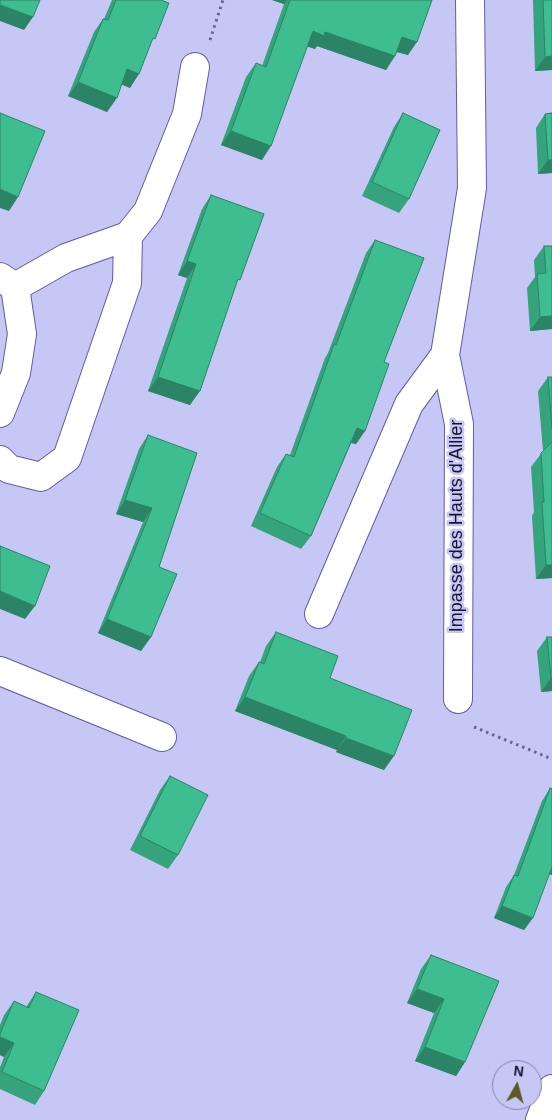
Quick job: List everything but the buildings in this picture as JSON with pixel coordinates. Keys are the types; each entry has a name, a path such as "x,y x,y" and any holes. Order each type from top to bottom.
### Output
{"street":[{"name":"Impasse des Hauts d'Allier","path":"458,699 459,424 444,355 472,188 470,0"},
{"path":"0,413 16,373 22,334 7,282 128,236 148,211 187,114 195,67"},
{"path":"0,460 9,469 41,477 67,458 127,283 128,236"},
{"name":"Impasse des Hauts d'Allier","path":"319,614 409,404 444,355"},
{"path":"0,671 162,737"},
{"path":"540,1120 552,1089"}],"path":[{"path":"195,67 209,40 223,0"},
{"path":"458,699 464,722 552,759"}]}
